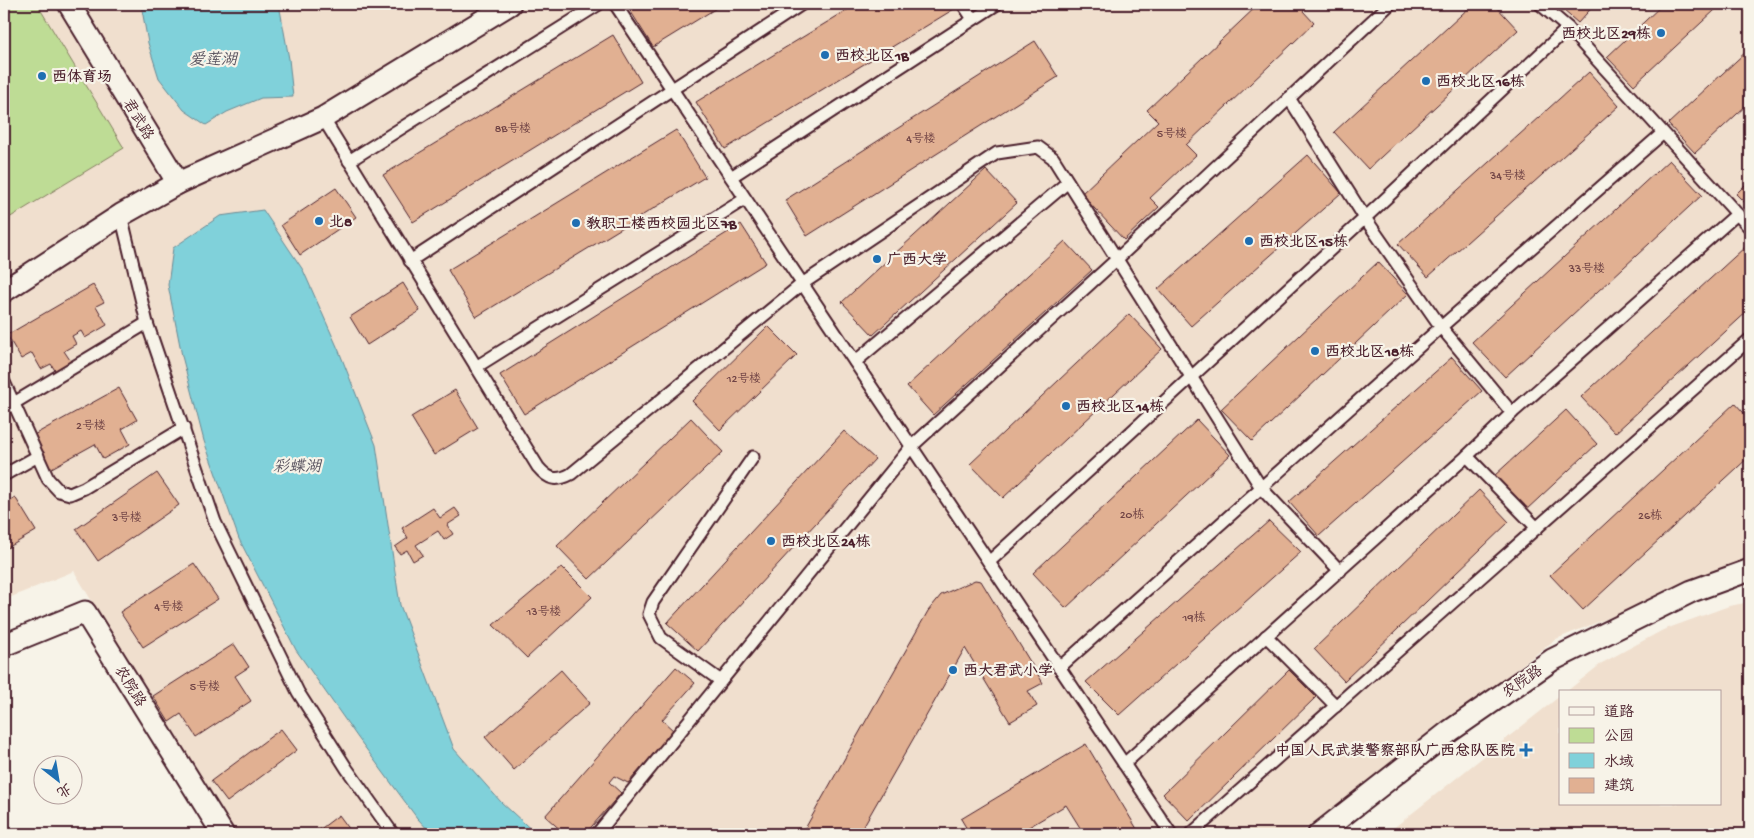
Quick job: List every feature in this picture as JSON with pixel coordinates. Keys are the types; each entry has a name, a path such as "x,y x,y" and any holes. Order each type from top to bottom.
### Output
{"street":[{"name":"君武路","path":"69,4 178,182"},
{"path":"4,291 121,215 178,182 322,118 510,4"},
{"name":"农院路","path":"1319,834 1450,731 1552,660 1692,591 1750,570"},
{"name":"农院路","path":"4,645 85,612 223,834"}],"lane":[{"path":"348,161 599,4"},
{"path":"615,4 1171,834"},
{"path":"410,261 802,4"},
{"path":"963,4 973,19"},
{"path":"731,177 997,4"},
{"path":"597,834 911,447 1116,260 1390,4"},
{"path":"1540,4 1568,28 1750,228"},
{"path":"988,562 1365,218 1568,28"},
{"path":"1289,98 1365,218 1442,327 1512,413"},
{"path":"322,118 538,467 544,475 553,479 562,478 578,467 802,284 997,153 1038,147 1053,158 1262,489 1340,571"},
{"path":"1060,668 1442,327 1663,133"},
{"path":"855,362 1068,182"},
{"path":"476,367 745,199"},
{"path":"1124,764 1340,571 1512,413 1737,214"},
{"path":"121,215 147,324 215,522 298,692 347,770 393,834"},
{"path":"14,403 147,324"},
{"path":"1192,834 1750,339"},
{"path":"4,382 48,478 59,491 70,494 84,488 184,428"},
{"path":"4,474 38,456"},
{"path":"1467,456 1537,528"},
{"path":"722,681 661,638 649,614 653,602 753,457"},
{"path":"1266,636 1336,706"}],"shaded area":[{"name":"广西大学","path":"4,4 1750,4 1750,561 1556,639 1300,834 234,834 169,732 74,571 4,600"},
{"name":"中国人民武装警察部队广西总队医院","path":"1750,602 1750,834 1386,834 1559,697 1559,806 1722,806 1722,690 1568,690 1602,663 1663,630 1729,606"}],"green space":[{"name":"西体育场","path":"4,4 37,4 124,148 4,221"}],"water":[{"name":"爱莲湖","path":"141,4 279,4 289,59 293,97 261,98 227,112 206,125 184,110 159,78 148,43"},
{"name":"彩蝶湖","path":"263,210 303,270 339,351 376,445 400,605 454,749 501,802 536,834 432,834 417,818 296,650 239,539 204,441 182,356 168,285 173,248 220,216"}],"building":[{"path":"626,4 723,4 653,47"},
{"name":"西校北区1B","path":"857,4 951,4 954,9 725,149 696,102"},
{"path":"1259,4 1310,4 1303,11 1314,23 1186,145 1196,155 1150,198 1159,207 1124,240 1081,194 1158,121 1147,110"},
{"name":"西校北区16栋","path":"1473,4 1494,4 1518,30 1368,169 1334,132"},
{"path":"1556,4 1595,4 1578,23"},
{"name":"西校北区29栋","path":"1663,4 1709,4 1715,10 1634,85 1607,57"},
{"path":"613,35 641,82 413,222 383,175"},
{"path":"1035,41 1058,77 807,236 785,200"},
{"path":"1749,49 1750,102 1695,153 1668,124"},
{"path":"1589,72 1619,106 1428,277 1398,244"},
{"name":"教职工楼西校园北区7B","path":"676,130 705,177 476,317 448,270"},
{"name":"西校北区15栋","path":"1308,155 1341,193 1191,326 1158,289"},
{"path":"1669,160 1702,195 1505,377 1472,342"},
{"path":"986,170 1017,203 873,335 842,302"},
{"path":"1750,180 1750,208 1736,194"},
{"name":"北8","path":"336,188 356,217 300,255 281,225"},
{"path":"741,224 766,263 524,414 500,375"},
{"path":"1065,241 1092,270 933,415 907,386"},
{"path":"1745,247 1750,253 1750,309 1615,433 1581,397"},
{"name":"西校北区18栋","path":"1378,262 1408,294 1252,441 1221,409"},
{"path":"403,283 420,311 367,345 350,317"},
{"path":"93,285 104,302 96,306 107,325 85,338 81,331 72,336 76,344 64,351 72,363 56,372 51,364 41,369 32,353 21,359 7,335"},
{"name":"西校北区14栋","path":"1129,314 1162,349 1003,498 970,464"},
{"path":"768,326 797,355 720,430 692,401"},
{"path":"1452,357 1482,391 1319,536 1289,502"},
{"path":"119,388 137,420 122,429 130,444 103,459 95,444 48,470 30,437"},
{"path":"455,390 478,428 434,455 411,417"},
{"path":"1735,403 1750,420 1750,456 1583,610 1550,575"},
{"path":"1566,410 1597,444 1526,510 1494,476"},
{"path":"691,418 723,452 589,579 557,546"},
{"path":"1197,420 1230,455 1066,608 1033,573"},
{"name":"西校北区24栋","path":"844,431 875,459 698,651 667,623"},
{"path":"157,473 179,505 98,561 76,529"},
{"path":"1479,490 1509,522 1344,681 1314,649"},
{"path":"15,497 36,531 4,550 4,504"},
{"path":"433,508 440,518 455,508 461,516 447,525 453,534 444,540 438,531 416,545 423,555 413,561 407,550 400,554 395,547 408,538 402,528"},
{"path":"1269,521 1301,552 1119,715 1086,682"},
{"path":"194,564 218,599 143,647 120,612"},
{"path":"562,567 592,597 527,658 493,625"},
{"path":"975,580 981,581 1043,683 1028,691 1037,706 1010,722 965,648 859,834 802,834 928,611 941,595"},
{"path":"234,644 249,667 235,676 251,701 196,737 181,714 169,722 153,696"},
{"path":"676,667 695,683 662,720 674,731 628,783 614,776 609,782 621,793 585,834 565,834 545,816"},
{"path":"561,670 590,703 514,770 485,737"},
{"path":"1289,670 1316,697 1189,821 1163,794"},
{"path":"281,729 297,750 227,802 211,781"},
{"path":"1086,744 1140,834 1084,834 1066,805 1017,834 970,834 961,819"},
{"path":"339,815 353,834 314,834"}],"place":[{"name":"西校北区29栋","path":"1661,33"},
{"name":"西校北区1B","path":"825,55"},
{"name":"西体育场","path":"42,76"},
{"name":"西校北区16栋","path":"1426,81"},
{"name":"北8","path":"319,221"},
{"name":"教职工楼西校园北区7B","path":"576,223"},
{"name":"西校北区15栋","path":"1249,241"},
{"name":"广西大学","path":"877,259"},
{"name":"西校北区18栋","path":"1315,351"},
{"name":"西校北区14栋","path":"1066,406"},
{"name":"西校北区24栋","path":"771,541"},
{"name":"西大君武小学","path":"953,670"},
{"name":"中国人民武装警察部队广西总队医院","path":"1526,750"}]}
